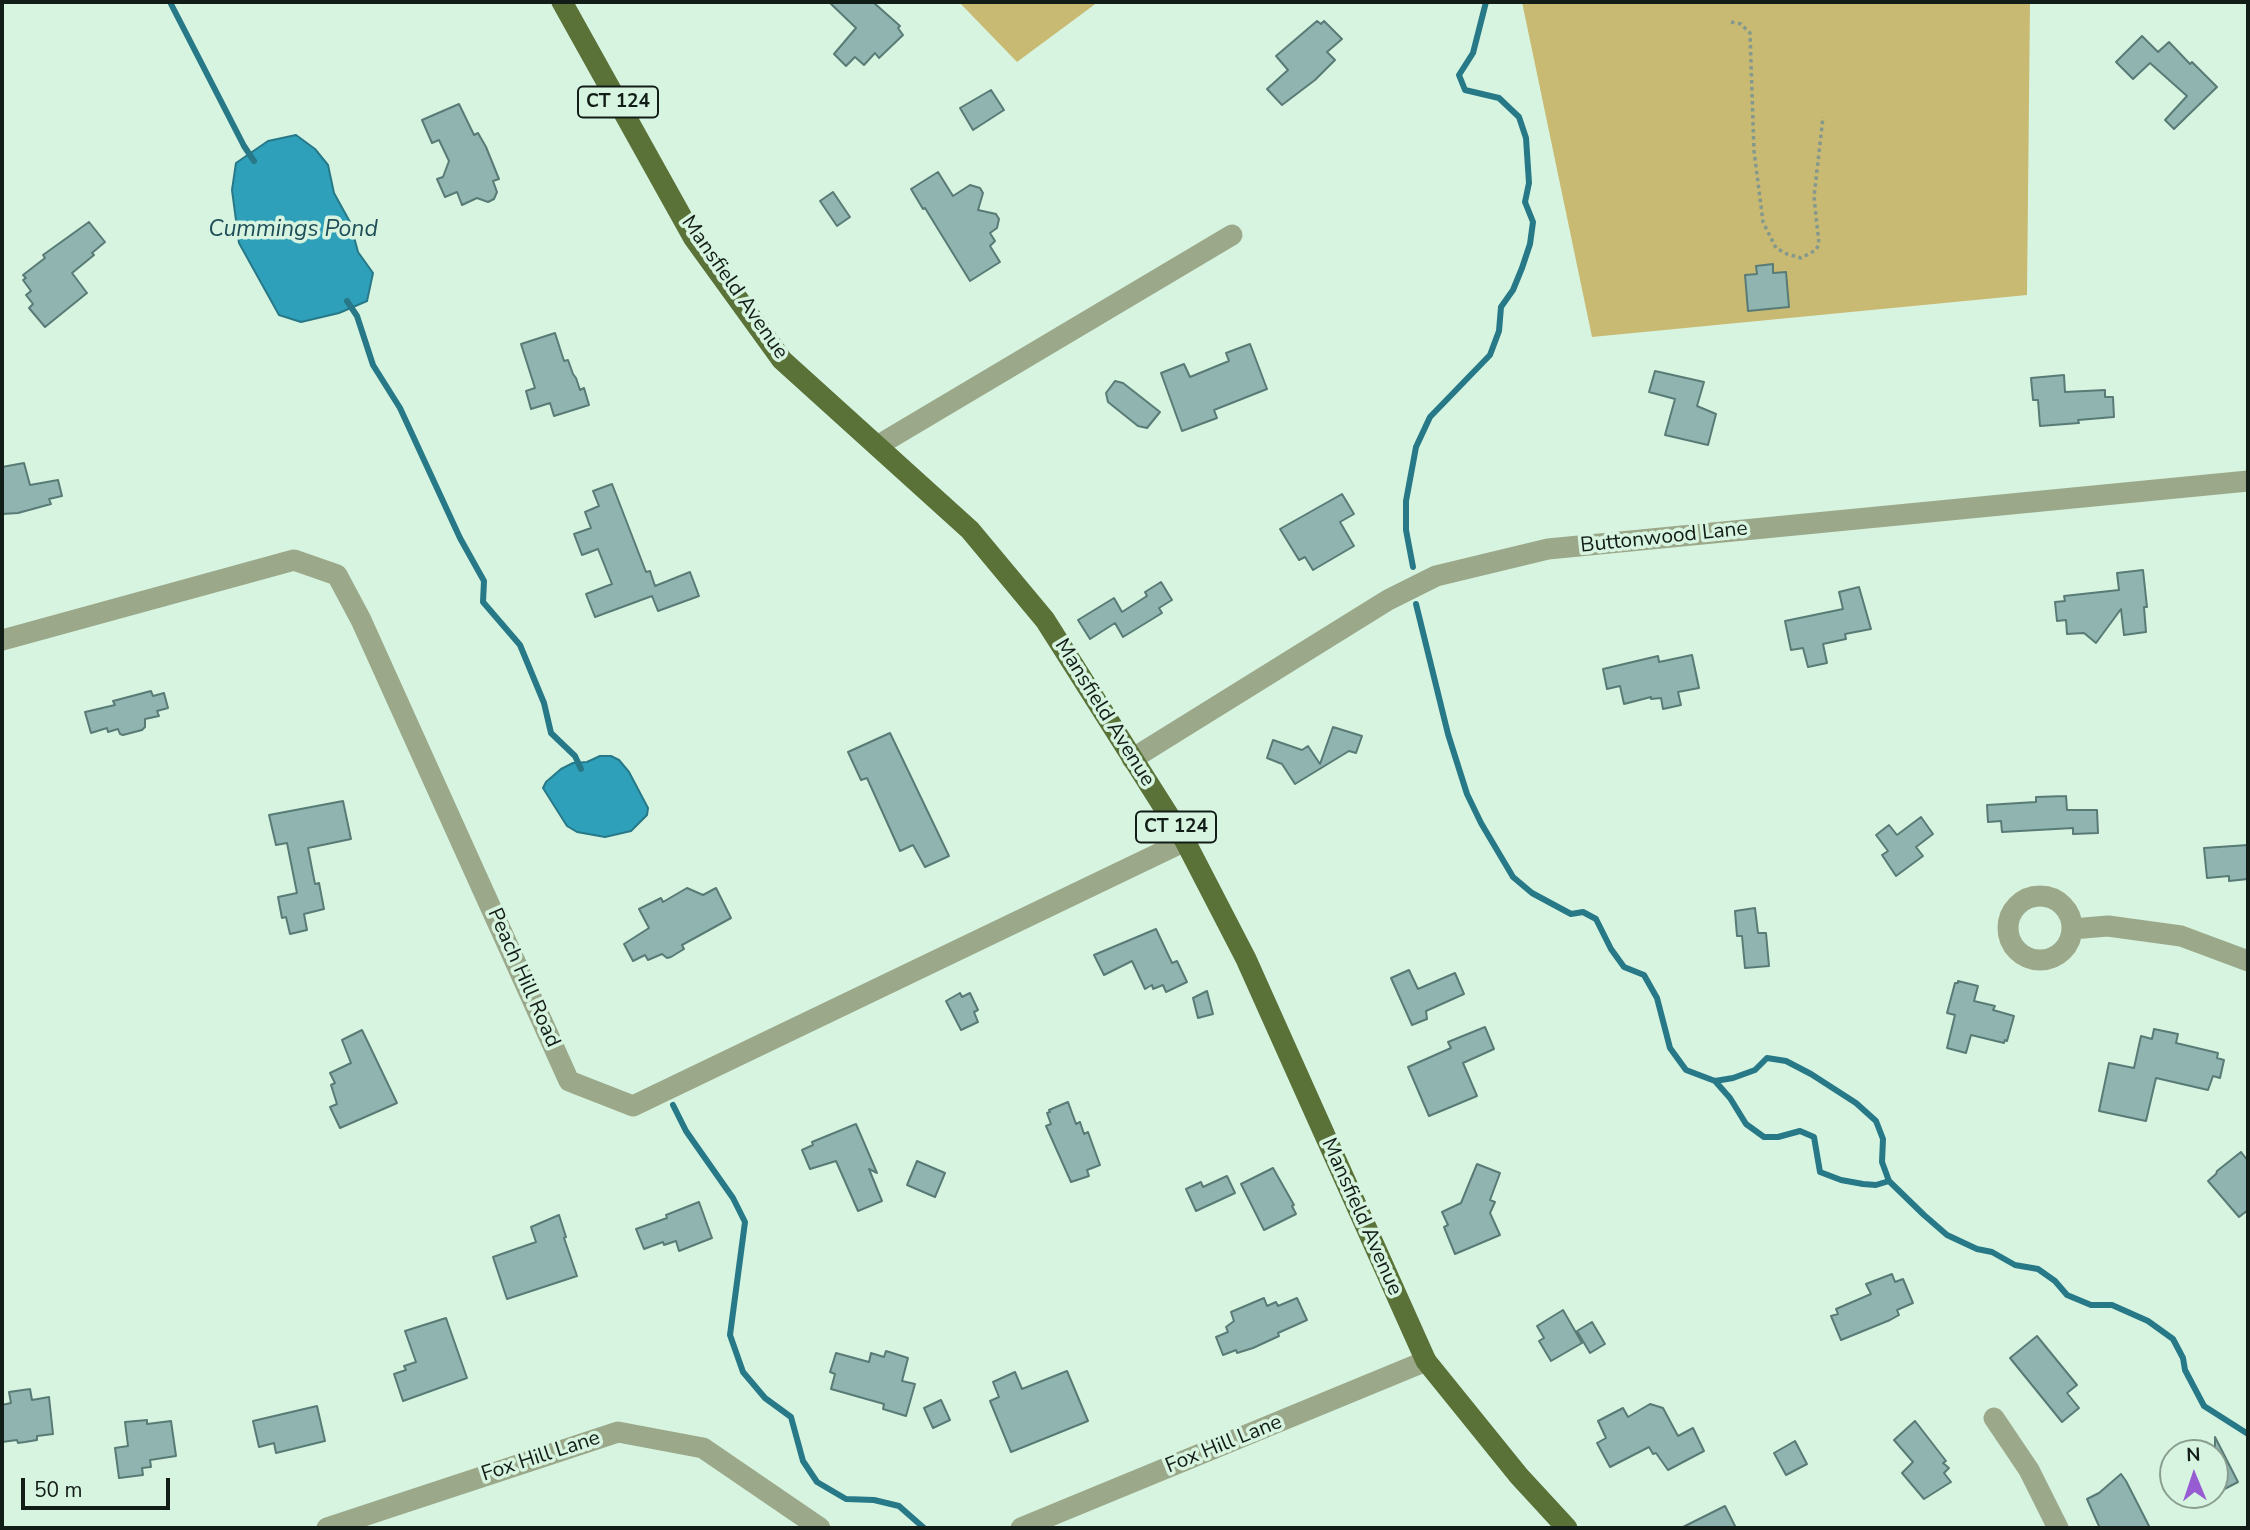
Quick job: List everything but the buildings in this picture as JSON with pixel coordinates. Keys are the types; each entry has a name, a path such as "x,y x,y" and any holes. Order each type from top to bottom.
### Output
{"main road":[{"name":"Mansfield Avenue","path":"562,2 694,237 782,360 971,530 1045,620 1185,841 1246,959 1426,1361 1519,1476 1567,1528"}],"street":[{"path":"877,446 1232,235"},
{"name":"Buttonwood Lane","path":"1132,759 1388,600 1436,576 1548,549 2248,481"},
{"name":"Peach Hill Road","path":"2,640 294,560 337,575 361,620 569,1081 633,1106 1185,841"},
{"path":"2073,929 2108,926 2181,936 2248,961"},
{"name":"Fox Hill Lane","path":"1021,1528 1426,1361"},
{"path":"1994,1418 2034,1480 2057,1528"},
{"name":"Fox Hill Lane","path":"327,1528 618,1432 703,1448 820,1528"}],"path":[{"path":"1731,22 1741,24 1750,33 1754,150 1763,222 1776,248 1801,258 1816,250 1819,244 1814,197 1823,117"}],"shaded area":[{"path":"959,2 1098,2 1017,62"},
{"path":"1522,2 2030,2 2027,295 1592,337"}],"water":[{"name":"Cummings Pond","path":"296,135 315,149 328,165 334,193 350,222 358,252 373,273 367,301 339,313 301,322 279,315 239,243 232,190 236,163 268,141"},
{"path":"600,756 611,756 619,760 629,772 648,808 647,815 631,831 605,837 577,832 567,826 543,788 561,769"}],"waterway":[{"path":"170,2 254,161"},
{"path":"1413,567 1406,530 1406,501 1416,447 1430,417 1490,355 1499,331 1501,307 1513,290 1522,268 1530,244 1533,222 1525,202 1529,183 1526,138 1519,117 1499,98 1465,90 1459,75 1473,53 1486,2"},
{"path":"347,301 357,316 373,365 400,408 460,538 484,581 483,602 520,645 544,703 551,733 575,756 581,769"},
{"path":"1416,604 1448,734 1467,794 1481,823 1513,877 1532,893 1571,914 1583,912 1596,919 1611,949 1624,967 1644,975 1657,998 1670,1048 1686,1070 1715,1081 1755,1070 1767,1058 1786,1061 1856,1103 1876,1121 1883,1139 1882,1162 1889,1181 1947,1235 1977,1249 1992,1252 2015,1265 2038,1269 2055,1281 2067,1295 2091,1305 2112,1305 2148,1321 2173,1339 2183,1358 2185,1370 2204,1406 2248,1434"},
{"path":"1715,1081 1730,1098 1746,1124 1764,1137 1778,1137 1800,1131 1814,1137 1820,1172 1863,1184 1876,1185 1889,1181"},
{"path":"673,1105 686,1131 733,1198 745,1222 730,1335 743,1372 765,1398 791,1417 803,1461 817,1482 846,1499 874,1500 899,1506 924,1528"}]}
